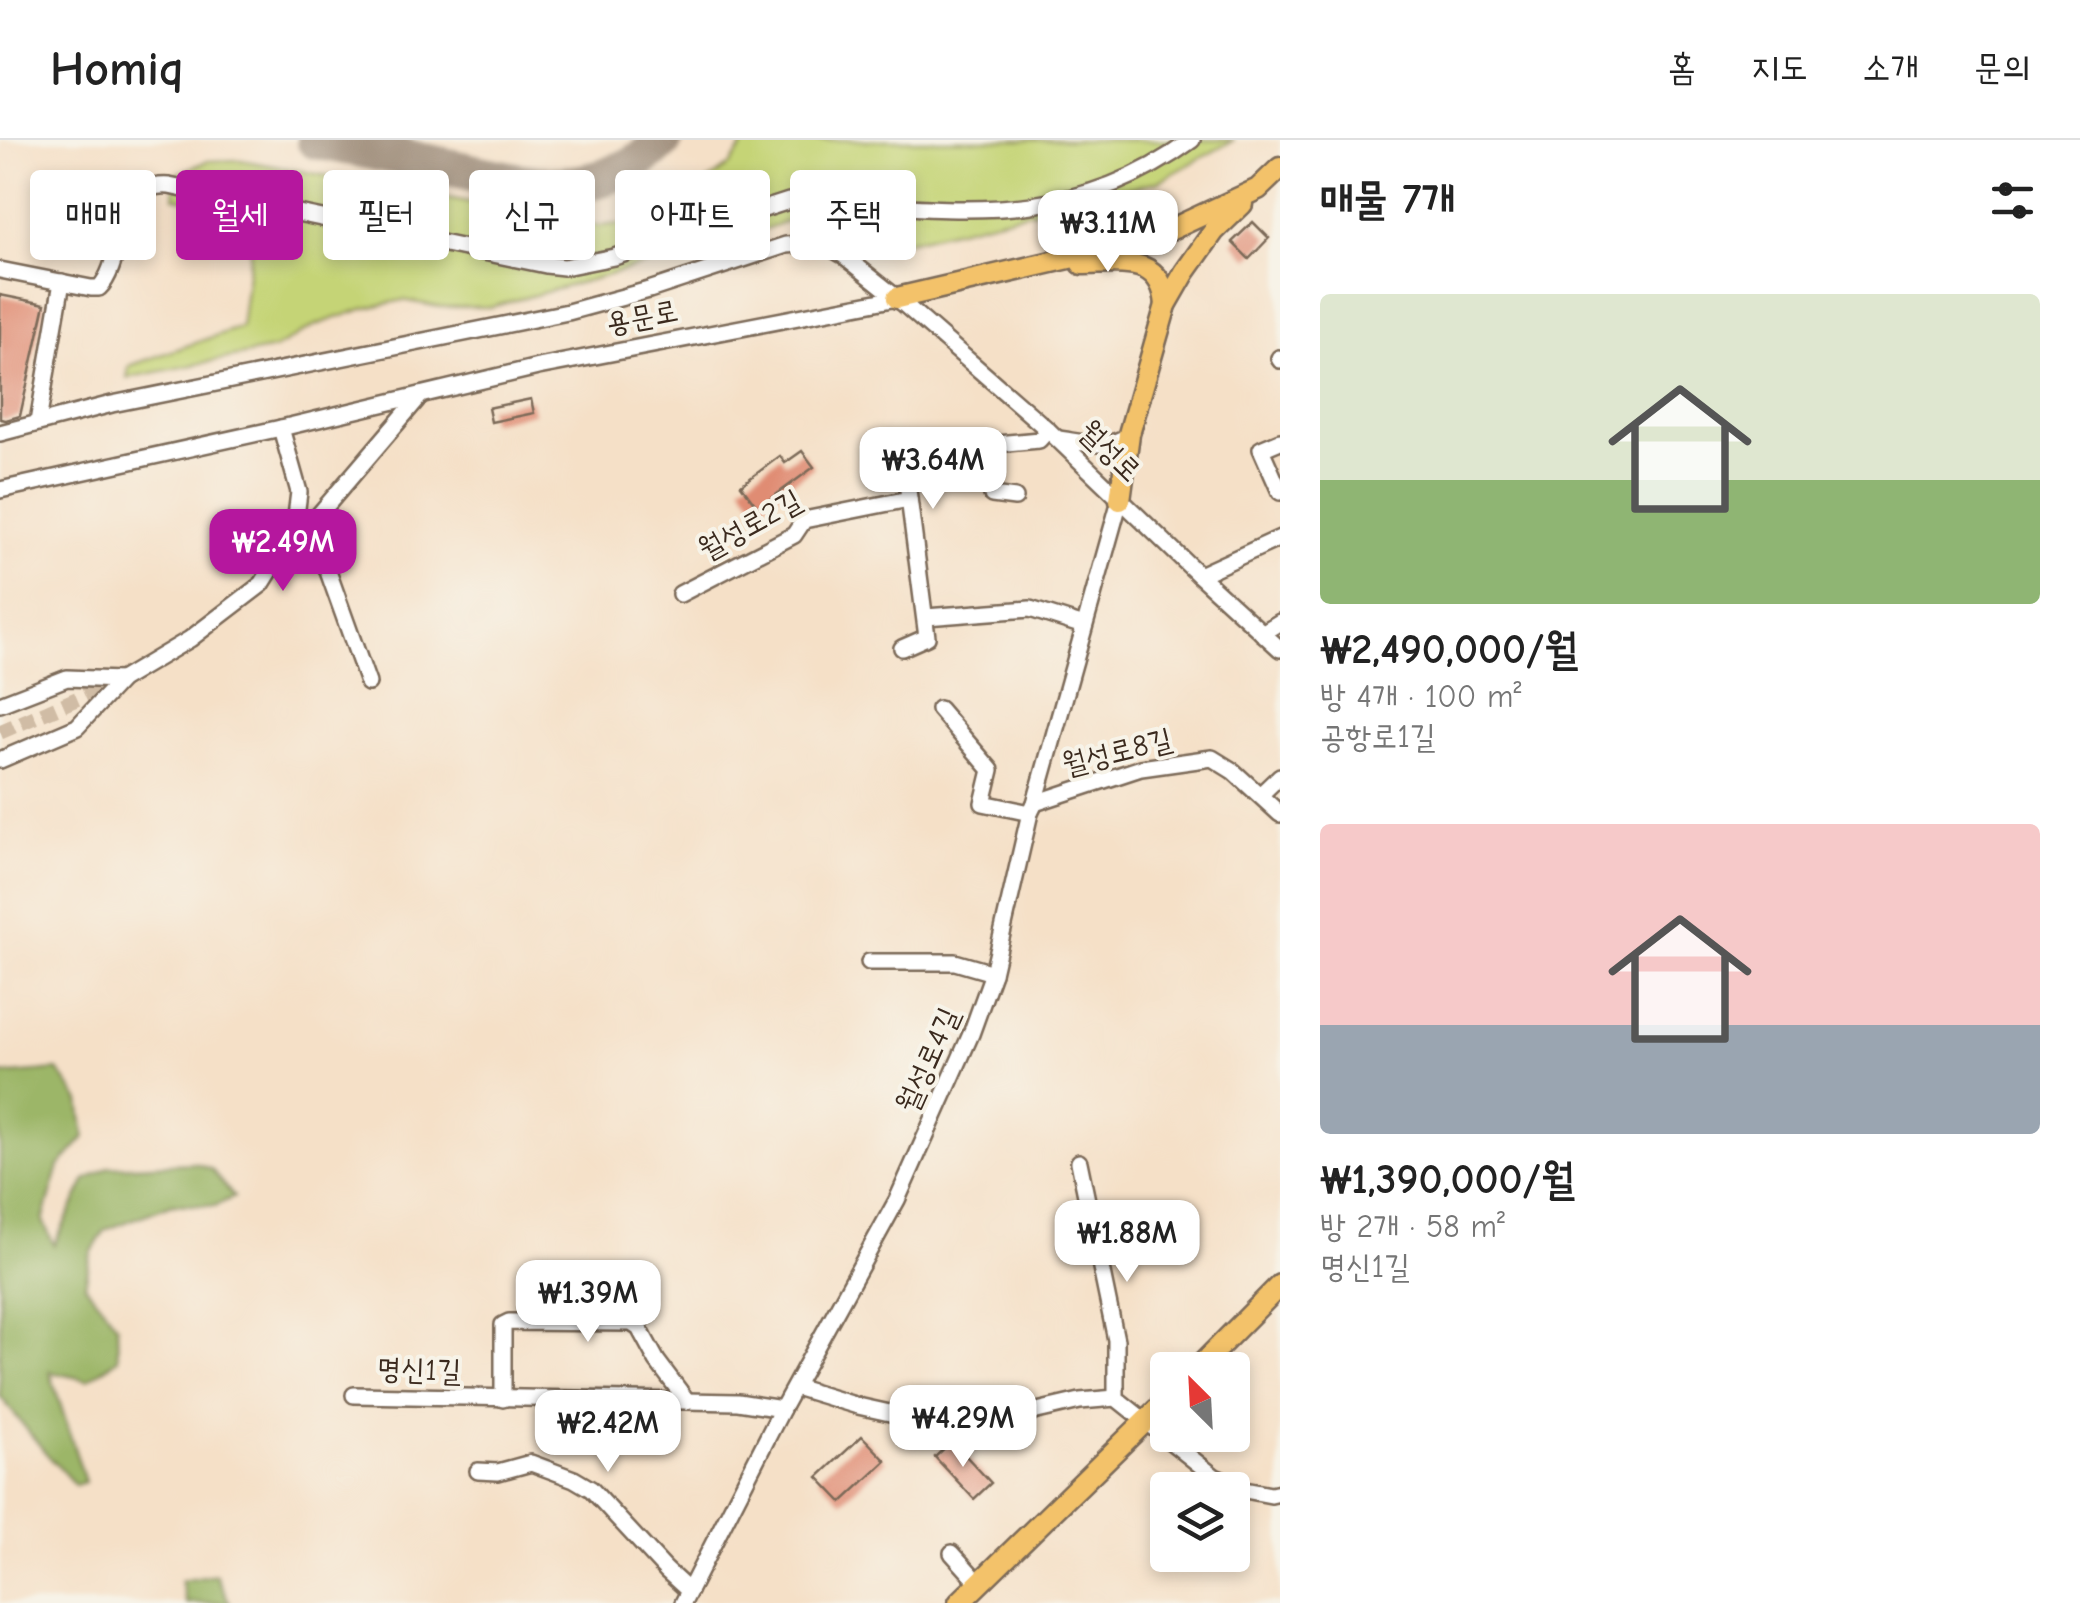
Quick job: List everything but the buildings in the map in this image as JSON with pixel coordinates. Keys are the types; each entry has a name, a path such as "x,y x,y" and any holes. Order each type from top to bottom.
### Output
{"main road":[{"name":"용문로","path":"896,298 1121,246 1172,229 1258,189 1280,168"},
{"path":"1120,500 1129,434 1166,305 1214,231 1258,189"},
{"path":"1045,264 1136,264 1158,277 1165,290 1166,305"},
{"path":"1214,1352 1280,1284"},
{"path":"959,1603 1150,1416"}],"street":[{"path":"0,270 91,288 102,285 128,212 137,197 153,186 169,186 564,266 614,257 789,202 971,210 1027,207 1123,182 1192,140"},
{"name":"월성로","path":"0,432 112,404 568,312 803,242 829,247 843,255 896,298 1053,435 1280,649"},
{"path":"38,422 62,282"},
{"name":"용문로","path":"0,490 538,368 896,298"},
{"path":"271,571 421,395"},
{"path":"0,760 77,727 121,680 190,639 262,584 294,533 300,492 281,428"},
{"path":"902,648 927,637 904,460 933,450 1024,444 1053,435 1104,445 1120,442 1129,434"},
{"path":"1280,440 1261,450 1280,492"},
{"path":"984,444 992,495 1016,498"},
{"name":"월성로2길","path":"680,594 794,535 804,520 908,499"},
{"name":"월성로4길","path":"686,1597 782,1409 897,1200 971,1034 993,973 1032,808 1120,500"},
{"path":"311,524 368,683"},
{"path":"1199,576 1280,538"},
{"path":"926,617 1030,609 1084,626"},
{"path":"1262,633 1280,622"},
{"path":"0,704 67,678 121,680"},
{"path":"939,709 990,770 983,803 1032,808"},
{"name":"월성로8길","path":"1032,808 1141,768 1212,758 1233,771 1280,814"},
{"path":"1260,795 1280,776"},
{"path":"869,962 955,962 993,973"},
{"path":"1079,1162 1116,1340 1116,1398"},
{"path":"503,1400 503,1324 509,1322 631,1324 640,1328 657,1361 687,1401"},
{"path":"794,1388 858,1406 970,1428 987,1428 1080,1401 1116,1398 1215,1477 1245,1490 1280,1493"},
{"name":"명신1길","path":"354,1395 738,1402 782,1409"},
{"path":"478,1470 498,1472 531,1463 574,1479 590,1489 686,1597"},
{"path":"952,1553 979,1583"}],"green space":[{"path":"747,140 1234,140 1159,181 916,239 916,170 790,170 790,220 770,227 770,170 723,170"},
{"path":"241,160 295,170 186,170 208,161"},
{"path":"303,171 323,175 323,260 449,260 449,198 469,202 469,260 595,260 595,225 615,224 615,260 664,260 491,307 439,307 403,300 316,325 274,349 127,378 129,366 241,327 250,260 303,260"},
{"path":"58,1070 80,1101 85,1137 59,1166 43,1221 54,1245 86,1180 109,1167 195,1163 211,1169 234,1197 215,1206 173,1204 105,1230 91,1253 85,1285 117,1325 118,1359 88,1380 50,1372 85,1482 75,1485 0,1396 0,1075"},
{"path":"216,1575 230,1603 186,1603 181,1581"}],"taxiway":[{"path":"315,140 513,181 559,185 588,182 616,173 664,140"}],"tunnel":[{"path":"0,732 120,680"}]}
